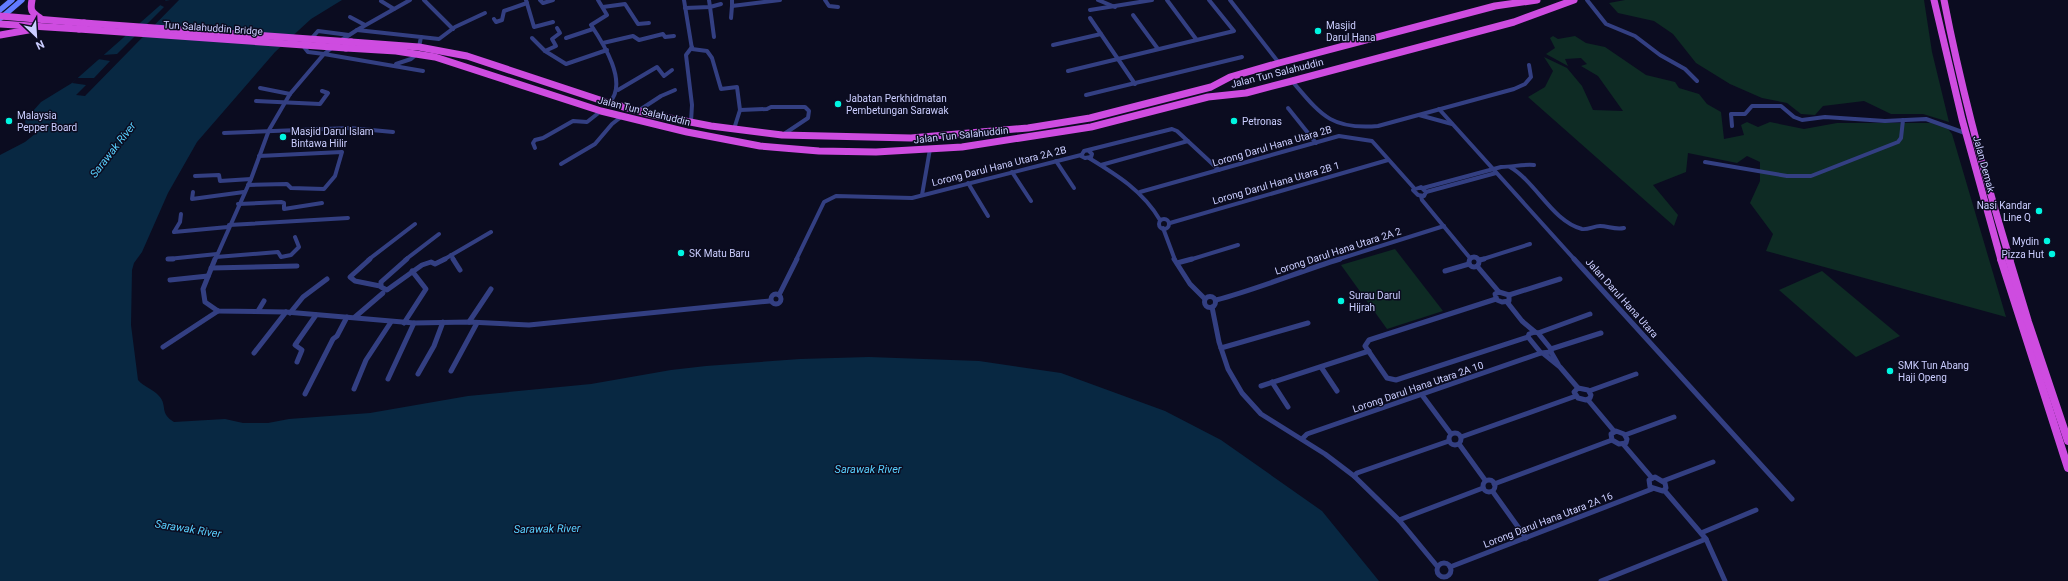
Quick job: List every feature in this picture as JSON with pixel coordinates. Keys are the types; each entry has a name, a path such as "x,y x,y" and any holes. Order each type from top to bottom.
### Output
{"highway":[{"path":"32,0 30,9 32,13 43,19"},
{"name":"Jalan Tun Salahuddin","path":"346,48 418,51 467,56 609,103 638,111 690,122 734,129 782,135 912,138 1057,124 1124,110 1211,87 1230,77 1279,63 1504,2 1537,0"},
{"name":"Jalan Tun Salahuddin","path":"350,38 418,51 601,111 687,132 760,146 826,151 876,152 930,149 1014,140 1091,127 1208,97 1246,93 1292,81 1514,22 1574,0"},
{"name":"Jalan Demak","path":"1934,0 1965,133 1995,244 2068,468"},
{"name":"Jalan Demak","path":"1944,0 1953,49 1983,169 2028,322 2068,441"},
{"path":"1,16 43,19"},
{"name":"Tun Salahuddin Bridge","path":"43,19 84,23 350,38"},
{"path":"0,24 48,27"},
{"path":"0,35 48,27"},
{"name":"Tun Salahuddin Bridge","path":"48,27 346,48"},
{"path":"826,151 821,145 824,139 829,137"}],"main road":[{"path":"1,16 12,0"},
{"path":"1,16 22,0"}],"street":[{"path":"218,311 205,302 203,289 228,226 251,179 269,130 290,94 324,54 350,38 357,30 410,0"},
{"path":"424,0 453,29"},
{"path":"540,0 543,3 553,0"},
{"path":"598,0 603,7 606,17 592,24 593,29 607,50 616,79 613,99 609,103"},
{"path":"684,0 692,48"},
{"path":"709,0 714,37"},
{"path":"731,18 732,0"},
{"path":"732,6 747,2 780,0"},
{"path":"825,0 829,6 838,7"},
{"path":"1098,0 1115,7"},
{"path":"1090,10 1152,0"},
{"path":"1167,0 1196,39"},
{"path":"1068,72 1196,39 1234,31 1209,0"},
{"path":"1230,0 1279,63"},
{"path":"1586,0 1595,13 1606,24 1635,36 1660,54 1685,69 1695,77 1697,81"},
{"path":"381,1 394,9"},
{"path":"494,19 496,22 502,20 504,11 526,2 534,26 553,22"},
{"path":"603,7 626,4 638,24 641,25 649,23"},
{"path":"685,8 710,7 721,4"},
{"path":"357,30 439,39 453,29 485,13"},
{"path":"1133,15 1158,49"},
{"path":"350,17 365,25"},
{"path":"1090,18 1135,84"},
{"path":"545,51 556,46 552,39 560,33 557,28"},
{"path":"566,38 593,29"},
{"path":"350,38 322,31 315,32 304,47 308,52 395,64 423,71"},
{"path":"603,43 633,36 639,40 663,34 665,37 674,36"},
{"path":"1053,46 1101,34"},
{"path":"395,64 411,59 418,51 421,37"},
{"path":"532,38 545,51 566,64 607,50"},
{"path":"692,48 698,51 708,51 712,58 721,89 737,87 740,110 734,129"},
{"path":"690,122 692,105 686,55 692,48"},
{"path":"1086,95 1135,84 1242,56"},
{"path":"1292,81 1322,115 1334,123 1360,129 1378,126 1514,89 1525,84 1531,77 1529,65"},
{"path":"615,90 657,67 664,76 672,70"},
{"path":"260,88 290,94"},
{"path":"638,111 661,96 676,90"},
{"path":"256,101 284,104 320,104 328,93 322,91"},
{"path":"1732,126 1731,114 1744,114 1752,106 1764,105 1781,106 1794,117 1802,120 1825,117 1885,121 1926,119 1965,133"},
{"path":"740,110 767,109 771,107 805,107 809,111 808,118 801,121 797,127 782,135"},
{"path":"1288,108 1316,143"},
{"name":"Jalan Darul Hana Utara","path":"1439,109 1792,499"},
{"path":"535,148 533,144 535,140 543,138 573,121 588,122 601,111"},
{"path":"1419,115 1452,124"},
{"path":"560,164 595,144 612,124 621,117"},
{"path":"1705,162 1787,176 1811,176 1898,142 1901,138 1904,120"},
{"path":"224,133 269,130 350,128 393,132"},
{"name":"Lorong Darul Hana Utara 2A 2B","path":"779,295 824,202 829,198 836,196 912,198 1056,160 1081,155 1084,151 1089,152 1172,129 1177,131 1188,141"},
{"name":"Lorong Darul Hana Utara 2B","path":"1140,192 1339,136 1372,141 1414,188 1414,193 1421,196"},
{"path":"1101,165 1188,141 1219,170"},
{"path":"922,195 930,149"},
{"path":"248,184 287,184 291,188 324,189 338,172 339,159 342,152 259,156"},
{"path":"1089,152 1092,155 1089,158"},
{"path":"1081,155 1084,158 1089,158 1126,180 1140,192 1160,220 1158,224 1163,228 1169,248 1177,263 1193,287 1205,299 1206,305 1212,307"},
{"path":"1056,160 1074,188"},
{"name":"Lorong Darul Hana Utara 2B 1","path":"1170,223 1388,160"},
{"path":"1414,188 1423,188 1518,164 1534,165"},
{"path":"1510,167 1521,173 1558,213 1576,226 1582,229 1595,226 1620,229 1624,228"},
{"path":"1495,171 1426,192 1425,195 1421,196 1470,258 1479,260 1530,244"},
{"path":"1012,172 1031,201"},
{"path":"195,176 220,175 220,181 251,179"},
{"path":"968,183 988,216"},
{"path":"1423,188 1426,192"},
{"path":"194,192 192,199 244,192"},
{"path":"238,204 281,202 284,203 284,209 322,203"},
{"path":"181,214 180,222 174,232 228,226 348,218"},
{"path":"1160,220 1166,220 1170,223 1168,227 1163,228"},
{"path":"415,224 365,262 350,277 355,281 380,286 387,290 422,264 431,262 435,264 491,232"},
{"name":"Lorong Darul Hana Utara 2A 2","path":"1216,300 1249,291 1290,274 1444,226"},
{"path":"380,286 381,282 402,262 439,234"},
{"path":"168,258 278,252 281,257 297,251 299,247 295,237"},
{"path":"1177,263 1238,245"},
{"path":"451,255 460,270"},
{"path":"1469,264 1468,261 1470,258"},
{"path":"1477,266 1480,264 1479,260"},
{"path":"1445,271 1469,264 1477,266 1499,292"},
{"path":"211,268 297,266"},
{"path":"404,323 426,289 412,271"},
{"path":"170,280 208,276"},
{"path":"254,353 303,296 327,279"},
{"path":"1496,299 1495,294 1499,292 1505,292 1509,295 1560,279"},
{"path":"469,322 491,289"},
{"path":"355,317 383,293"},
{"path":"163,347 218,311 258,311 316,314 404,323 469,322 529,325 770,301 774,303 781,299 779,295 772,296 770,301"},
{"path":"1507,302 1510,300 1509,295"},
{"path":"1205,299 1212,298 1216,300 1216,304 1212,307"},
{"path":"1560,367 1551,350 1536,333 1522,321 1507,302 1502,302 1496,299 1368,340 1365,343 1388,378 1396,380 1528,336 1536,333 1590,314"},
{"path":"258,311 264,301"},
{"path":"1212,307 1221,348 1234,382 1252,405 1274,423 1302,439 1354,476 1399,520 1437,566 1438,574 1448,579 1451,574 1450,567 1444,564 1437,566"},
{"path":"297,362 302,350 295,345 316,314"},
{"path":"305,394 332,339 337,336 347,317"},
{"path":"1522,321 1528,336 1543,353 1560,367 1578,388 1583,388 1589,391 1636,374"},
{"path":"354,388 366,360 392,322"},
{"path":"418,374 434,346 443,322"},
{"path":"388,379 399,352 414,323"},
{"path":"452,371 477,323"},
{"path":"1221,348 1308,323"},
{"name":"Lorong Darul Hana Utara 2A 10","path":"1302,439 1307,434 1601,333"},
{"path":"1261,386 1369,351"},
{"path":"1320,366 1337,391"},
{"path":"1272,382 1288,407"},
{"path":"1578,388 1574,392 1576,396 1580,399 1588,400 1614,431 1625,435 1674,417"},
{"path":"1588,400 1590,397 1589,391"},
{"path":"1422,395 1451,434 1461,437 1576,396"},
{"path":"1614,431 1610,436 1612,440 1616,443 1624,444 1652,478"},
{"path":"1449,441 1448,437 1451,434"},
{"path":"1624,444 1626,441 1625,435"},
{"path":"1459,444 1461,442 1461,437"},
{"path":"1494,484 1612,440"},
{"path":"1354,476 1357,473 1449,441 1454,444 1459,444 1485,480 1494,484 1496,487 1493,492"},
{"path":"1663,481 1713,462"},
{"path":"1652,478 1658,478 1663,481 1666,486 1664,490"},
{"path":"1652,478 1649,482 1652,489 1658,491 1664,490"},
{"path":"1483,488 1482,484 1485,480"},
{"path":"1399,520 1483,488"},
{"path":"1483,488 1488,492 1493,492 1526,538"},
{"name":"Lorong Darul Hana Utara 2A 16","path":"1450,567 1652,489"},
{"path":"1664,490 1706,538 1726,581"},
{"path":"1701,533 1756,510"},
{"path":"1601,581 1706,538"}],"green space":[{"path":"1625,0 1924,0 1932,52 1949,122 1923,114 1891,114 1864,101 1823,106 1815,115 1801,114 1787,103 1762,98 1730,84 1696,63 1673,34 1654,21 1618,13 1609,3"},
{"path":"1553,36 1558,39 1575,36 1586,43 1605,47 1646,75 1675,82 1679,88 1699,94 1707,104 1721,112 1724,139 1744,135 1741,125 1747,122 1758,127 1770,122 1804,129 1837,123 1931,123 1948,129 1952,134 2006,317 1766,251 1773,234 1750,203 1760,181 1760,162 1747,156 1737,163 1688,153 1686,172 1653,185 1678,215 1674,226 1528,97 1545,87 1553,71 1544,57 1567,68 1582,86 1593,110 1623,111 1598,76 1581,66 1587,64 1581,58 1565,59 1568,66 1546,54 1555,48 1550,38"},
{"path":"1395,249 1443,311 1387,329 1341,265"},
{"path":"1822,271 1900,336 1856,357 1779,290"}],"water":[{"name":"Sarawak River","path":"166,0 342,0 311,19 275,52 197,142 168,193 142,252 134,263 132,270 131,325 138,380 159,396 162,400 167,416 174,422 225,419 243,423 268,423 289,419 370,413 468,396 591,384 671,370 706,366 800,359 869,357 979,361 1061,373 1165,411 1221,440 1322,511 1379,581 0,581 0,155 25,142 35,134 35,129 26,126 25,120 41,102 72,83"}],"pier":[{"path":"179,0 85,96 76,95 86,85 72,83 77,78 94,78 110,61 98,59 103,55 117,54 164,7 160,5 164,1"}],"place":[{"name":"Masjid Darul Hana","path":"1318,31"},
{"name":"Jabatan Perkhidmatan Pembetungan Sarawak","path":"838,104"},
{"name":"Malaysia Pepper Board","path":"9,121"},
{"name":"Petronas","path":"1234,121"},
{"name":"Masjid Darul Islam Bintawa Hilir","path":"283,137"},
{"name":"Nasi Kandar Line Q","path":"2039,211"},
{"name":"Mydin","path":"2047,241"},
{"name":"SK Matu Baru","path":"681,253"},
{"name":"Pizza Hut","path":"2052,254"},
{"name":"Surau Darul Hijrah","path":"1341,301"},
{"name":"SMK Tun Abang Haji Openg","path":"1890,371"}]}
